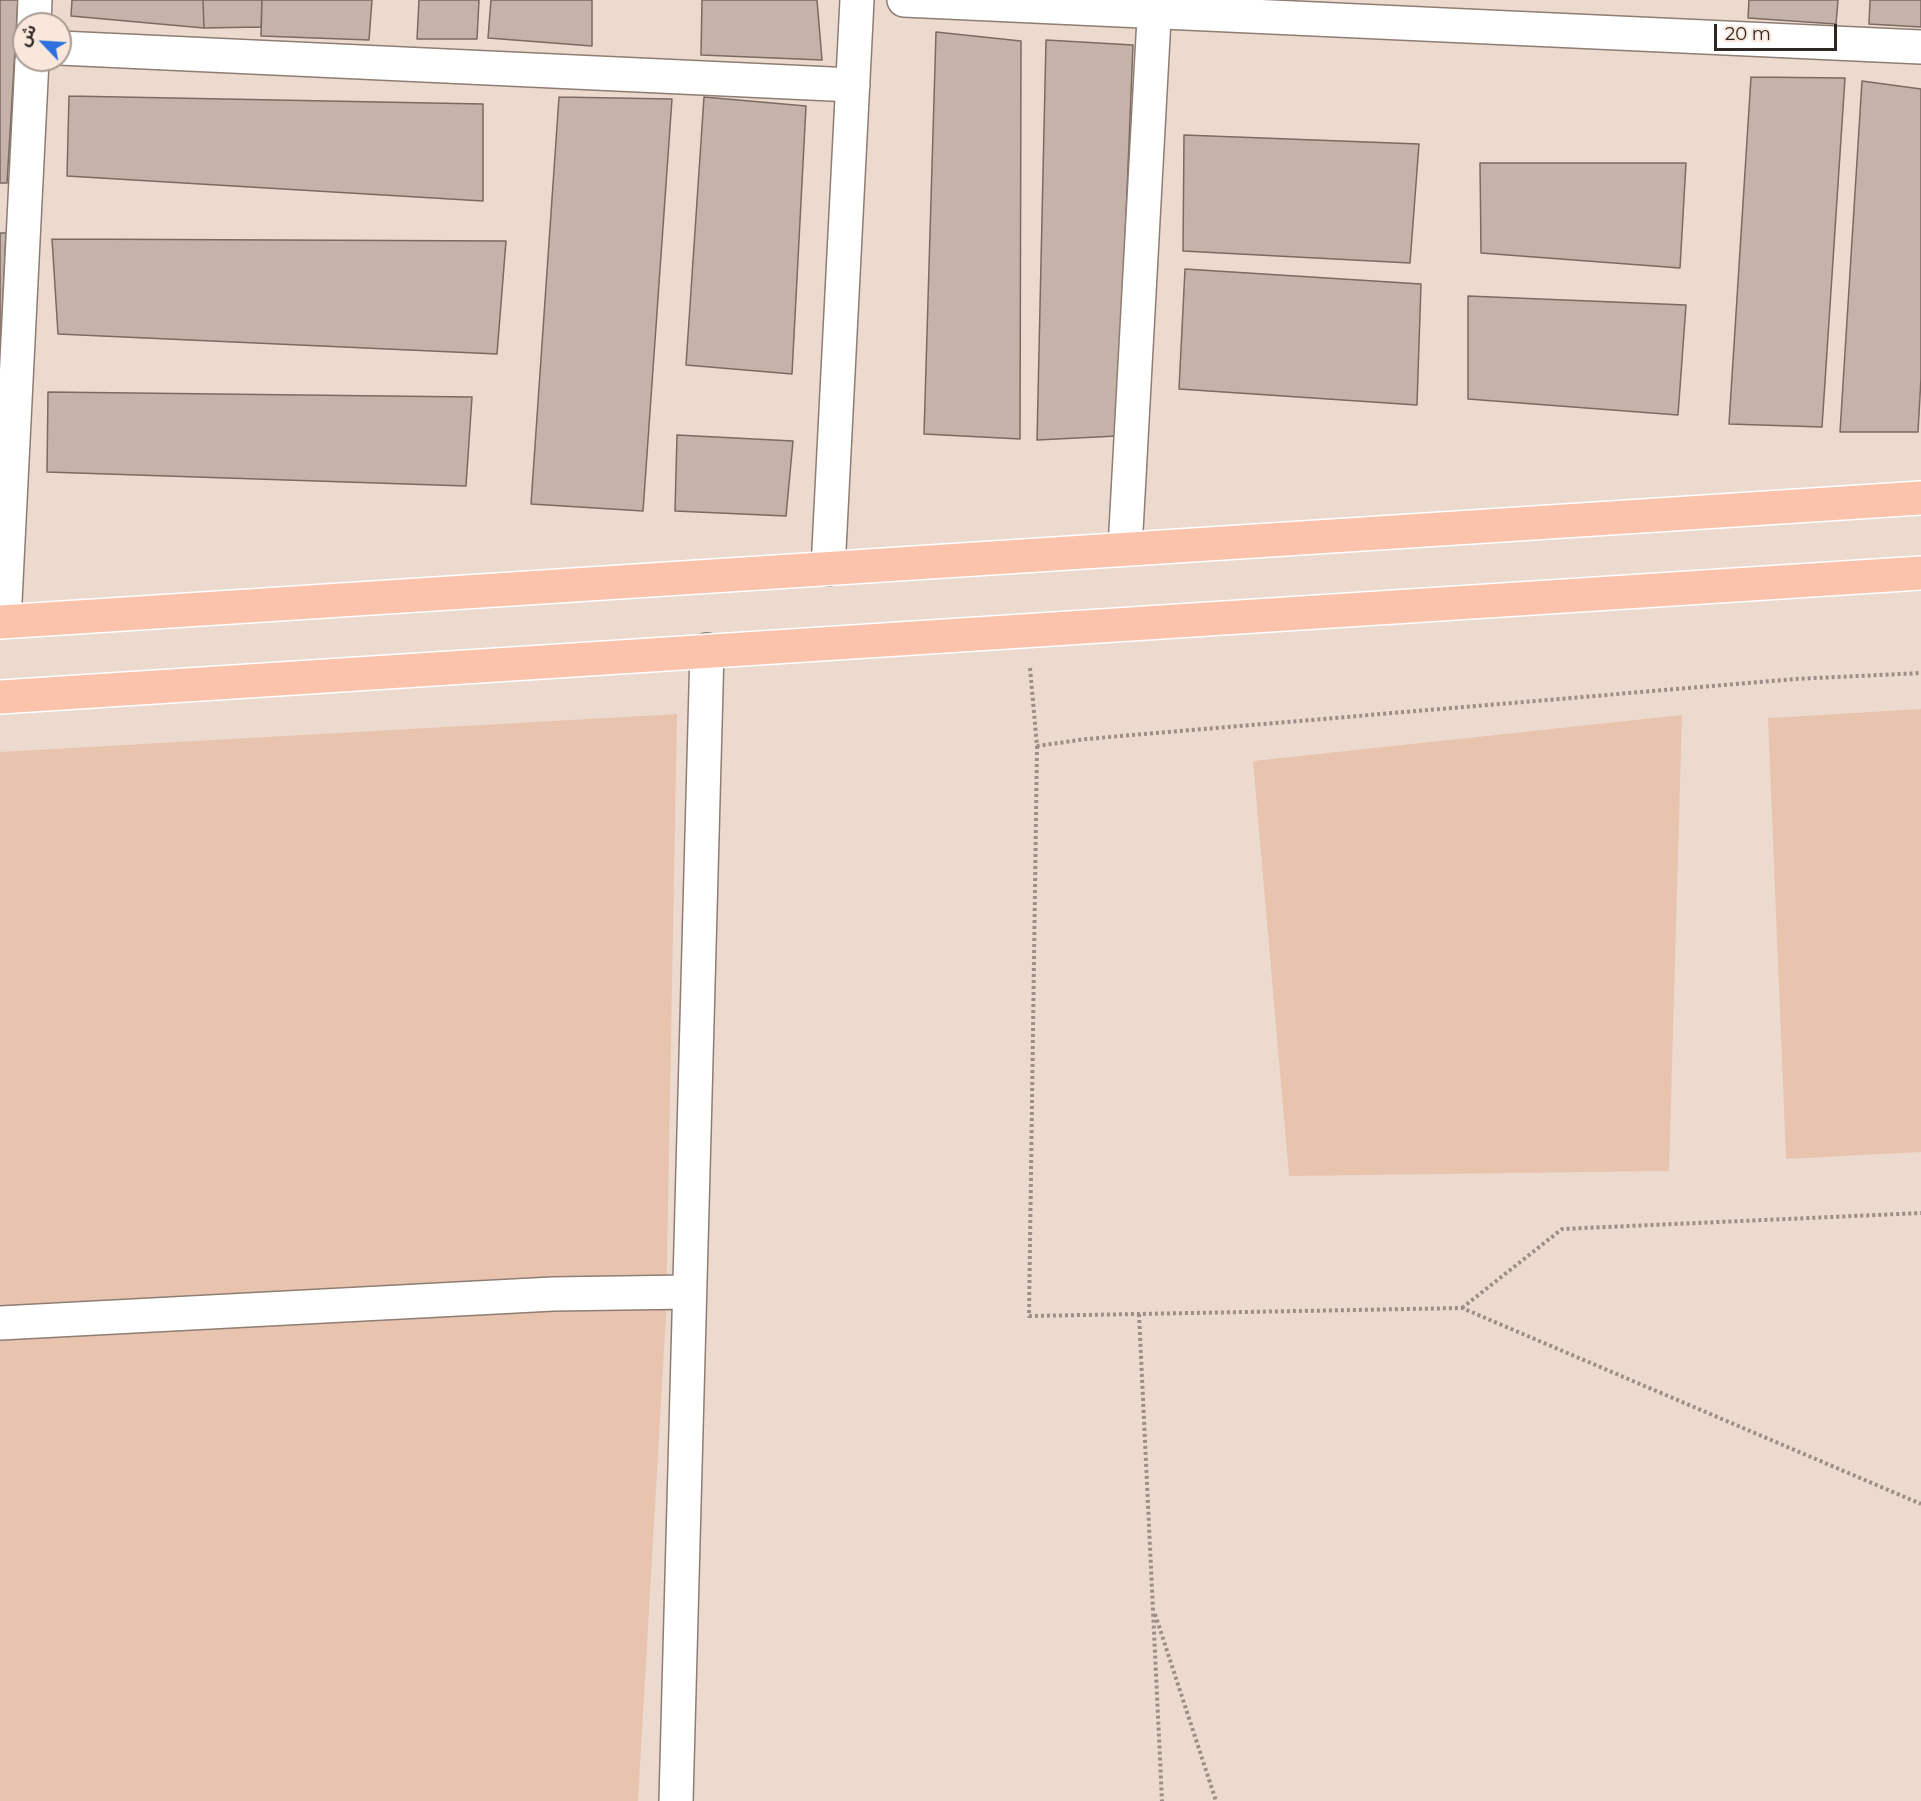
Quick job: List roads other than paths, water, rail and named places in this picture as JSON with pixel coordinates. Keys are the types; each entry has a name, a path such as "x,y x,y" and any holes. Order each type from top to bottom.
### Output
{"main road":[{"path":"2,621 1921,498"},
{"path":"0,697 1921,573"}],"street":[{"path":"828,569 857,0"},
{"path":"904,0 1154,6 1921,47"},
{"path":"1125,549 1154,6"},
{"path":"72,49 853,85"},
{"path":"2,621 31,72"},
{"path":"676,1801 707,650"},
{"path":"0,1323 553,1294 689,1292"}]}
